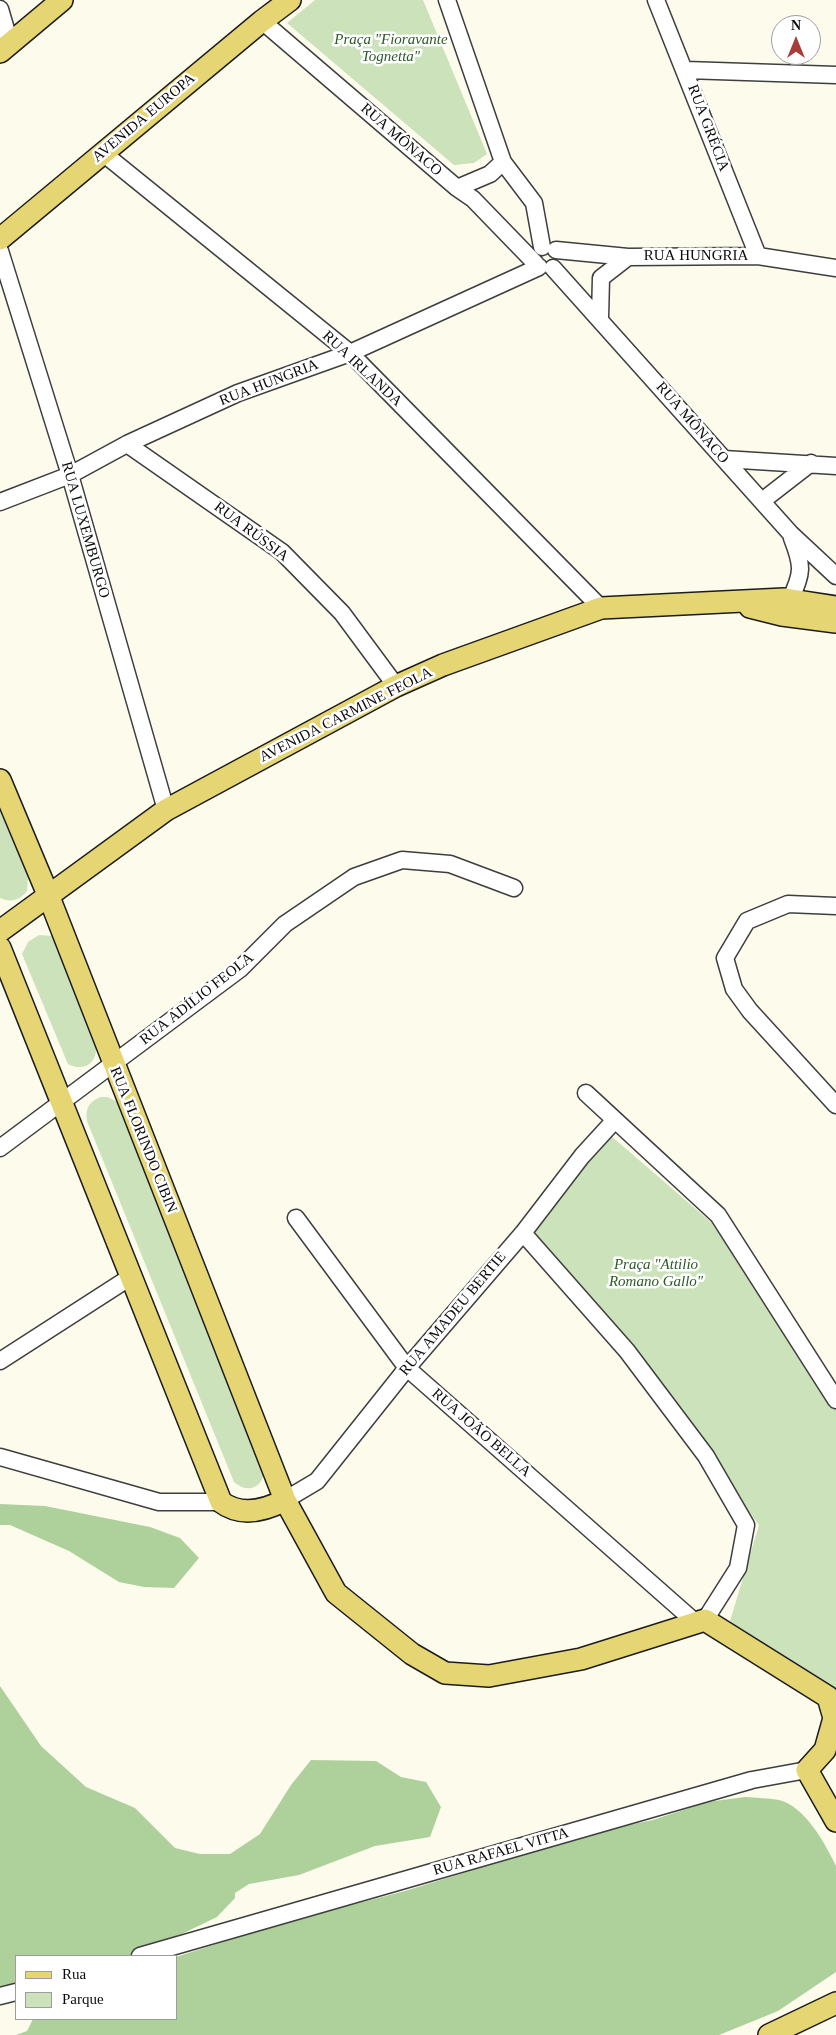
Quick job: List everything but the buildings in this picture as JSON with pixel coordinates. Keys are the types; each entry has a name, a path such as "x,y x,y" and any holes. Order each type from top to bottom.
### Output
{"main road":[{"path":"5,47 62,0"},
{"name":"AVENIDA EUROPA","path":"0,239 262,21 290,0"},
{"name":"AVENIDA CARMINE FEOLA","path":"0,931 166,810 396,686 443,665 601,608 790,600 836,607"},
{"name":"AVENIDA CARMINE FEOLA","path":"733,602 782,615 836,622"},
{"name":"RUA FLORINDO CIBIN","path":"0,780 49,897 285,1500 336,1593 412,1654 445,1673 489,1676 581,1659 700,1621"},
{"path":"0,948 221,1502 232,1510 245,1512 269,1509 285,1500"},
{"path":"700,1621 828,1697 834,1718 825,1750 807,1770 836,1821"},
{"path":"769,2035 836,2003"}],"street":[{"path":"447,0 504,162 534,203 549,249 558,262 543,266 534,256 549,249"},
{"name":"RUA GRÉCIA","path":"656,0 686,70 758,256"},
{"path":"0,9 5,47"},
{"name":"RUA MÔNACO","path":"262,21 457,188 473,199 600,318 791,534 836,576"},
{"path":"686,70 836,75"},
{"name":"RUA IRLANDA","path":"103,153 350,353 601,608"},
{"path":"457,188 490,174 504,162"},
{"name":"RUA HUNGRIA","path":"549,249 628,257 758,256 836,268"},
{"name":"RUA LUXEMBURGO","path":"0,251 70,475 166,810"},
{"path":"600,318 601,278 628,257"},
{"name":"RUA HUNGRIA","path":"0,502 70,475 127,444 238,393 350,353 543,266"},
{"name":"RUA RÚSSIA","path":"127,444 282,552 342,613 396,686"},
{"path":"724,459 836,466"},
{"path":"762,501 811,463"},
{"name":"RUA MÔNACO","path":"790,600 801,572 801,562 791,534"},
{"name":"RUA ADÍLIO FEOLA","path":"0,1148 114,1065 240,969 285,924 354,877 402,860 450,864 514,888"},
{"path":"836,906 788,904 747,921 725,958 734,989 750,1011 836,1105"},
{"path":"586,1093 614,1121 718,1215 836,1400"},
{"name":"RUA AMADEU BERTIE","path":"285,1500 317,1480 407,1368 523,1233 582,1156 614,1121"},
{"name":"RUA JOÃO BELLA","path":"296,1218 407,1368 700,1621"},
{"path":"523,1233 627,1351 706,1456 746,1526 738,1568 700,1621"},
{"path":"0,1361 132,1276"},
{"path":"0,1457 159,1502 221,1502"},
{"name":"RUA RAFAEL VITTA","path":"143,1955 752,1780 807,1770"},
{"path":"0,1996 15,1992"}],"green space":[{"name":"Praça \"Fioravante Tognetta\"","path":"315,0 423,0 487,154 474,163 454,165 287,23"},
{"path":"0,807 28,878 27,891 21,897 12,900 0,898"},
{"path":"39,935 53,936 96,1047 96,1053 92,1062 84,1067 68,1064 22,954 28,942"},
{"path":"101,1097 107,1097 118,1102 264,1471 261,1482 254,1487 244,1488 234,1482 87,1121 89,1106 93,1101"},
{"name":"Praça \"Attilio Romano Gallo\"","path":"610,1135 712,1223 836,1407 836,1695 730,1621 759,1525 656,1390 523,1233"},
{"path":"0,1504 45,1506 150,1527 180,1538 199,1558 174,1588 144,1587 119,1582 69,1551 10,1525 0,1525"},
{"path":"0,1686 41,1746 86,1787 135,1808 175,1848 200,1854 230,1854 260,1834 291,1785 311,1760 376,1761 401,1777 426,1782 441,1807 430,1837 375,1846 299,1875 249,1884 235,1893 235,1898 217,1917 138,1955 15,1955 15,1985 0,1990"},
{"path":"745,1797 779,1800 789,1804 814,1827 836,1866 836,1972 778,2011 719,2035 16,2035 27,2031 32,2020 178,2020 178,1956 282,1923 405,1891 607,1829 653,1820 707,1802"}]}
